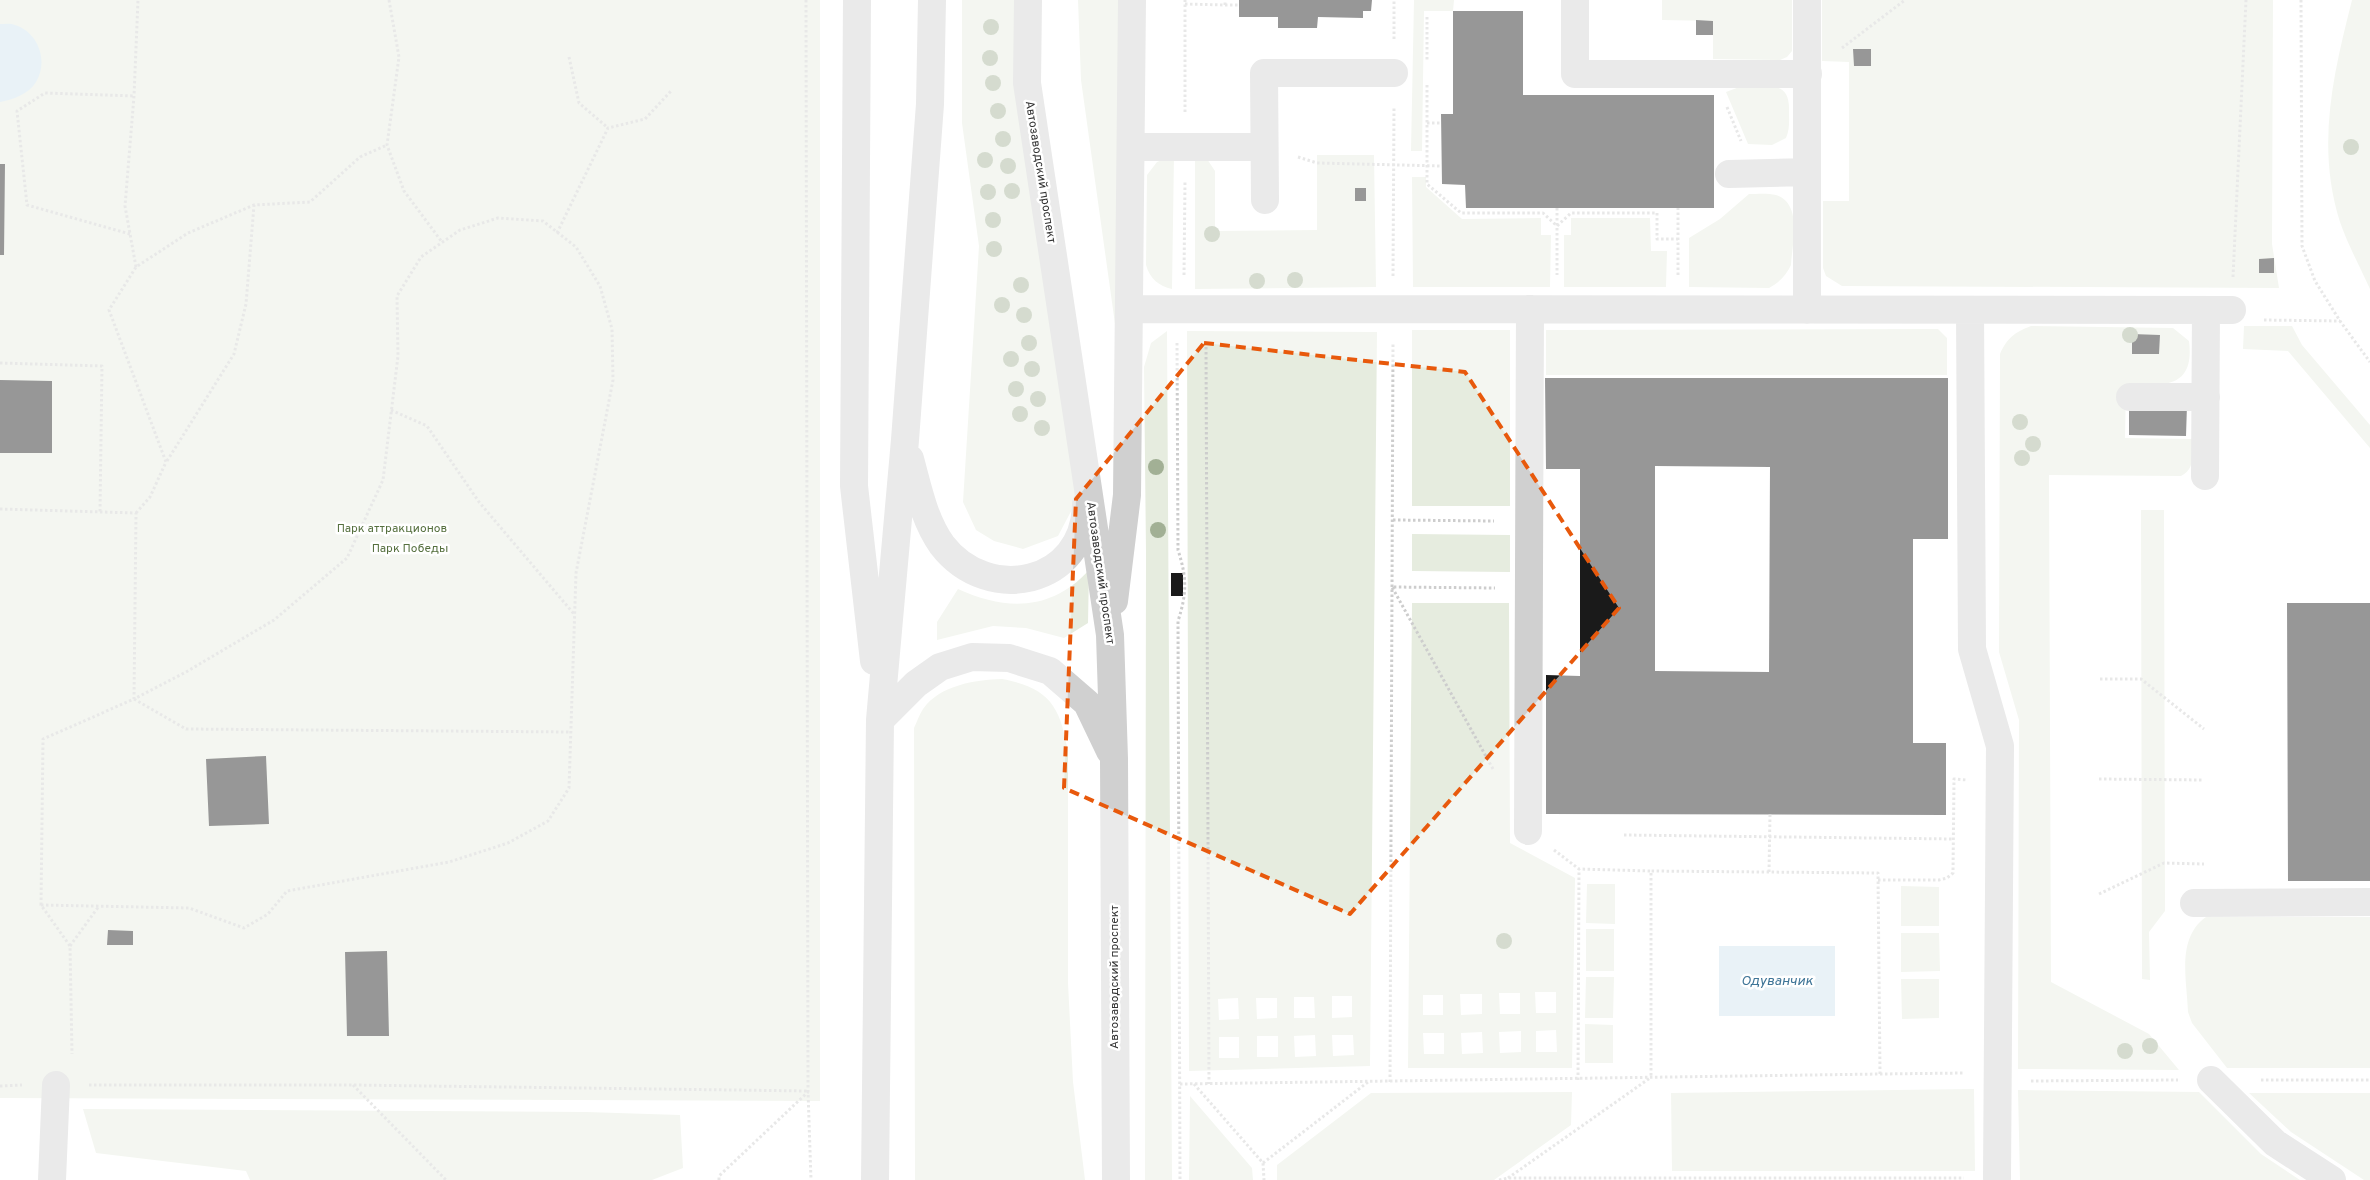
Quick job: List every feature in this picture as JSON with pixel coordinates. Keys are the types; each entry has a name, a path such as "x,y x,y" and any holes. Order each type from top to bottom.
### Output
{"street":[{"path":"857,0 854,486 880,720"},
{"path":"875,1180 880,720 905,440 930,104 932,0"},
{"name":"Автозаводский проспект","path":"1028,0 1027,83 1110,635 1114,759 1116,1180"},
{"path":"1110,635 1127,495 1132,0"},
{"path":"1575,0 1575,74 1808,74"},
{"path":"1807,0 1807,310"},
{"path":"1265,200 1264,73 1394,73"},
{"path":"1131,147 1264,147"},
{"path":"1730,174 1807,172"},
{"path":"1130,309 2219,310 2206,397 2205,476"},
{"path":"1528,831 1530,310"},
{"path":"1970,310 1972,649 2000,746 1997,1178"},
{"path":"2130,397 2206,397"},
{"path":"905,440 930,523 942,545 960,562 979,575 1010,580 1038,577 1062,562 1079,537 1086,511 1087,478"},
{"path":"880,720 916,684 940,667 972,657 1009,658 1050,671 1087,703 1114,759"},
{"path":"2194,902 2370,902"},
{"path":"2211,1080 2275,1143 2332,1180"},
{"path":"52,1180 65,1085"}],"path":[{"path":"136,267 125,206 134,96 138,0"},
{"path":"389,0 400,57 387,145 404,191 442,242"},
{"path":"806,0 808,1091 811,1180"},
{"path":"1225,0 1225,5"},
{"path":"1390,1082 1394,0"},
{"path":"1808,74 1905,0"},
{"path":"2246,0 2219,310 2244,319 2340,321"},
{"path":"2301,0 2302,246 2315,281 2340,321 2370,362"},
{"path":"1209,1084 1193,310 1184,289 1185,2 1239,5"},
{"path":"569,57 578,104 608,128"},
{"path":"608,128 645,119 671,91"},
{"path":"130,234 26,205 16,111 45,92 134,96"},
{"path":"1427,106 1427,184 1461,213 1543,213 1557,226"},
{"path":"1427,123 1441,123"},
{"path":"557,233 608,128"},
{"path":"166,462 109,310 136,267 188,233 254,205 310,202 360,157 387,145"},
{"path":"1264,147 1317,163 1442,166"},
{"path":"134,699 136,513 150,497 166,462 234,354 246,304 254,205"},
{"path":"1557,208 1558,310"},
{"path":"1678,208 1678,310"},
{"path":"1557,226 1570,213 1657,213 1657,239 1678,239"},
{"path":"41,905 189,908 244,928 268,914 287,891 449,862 508,843 548,821 568,788 576,573 612,380 612,329 600,286 576,248 543,221 498,218 460,230 421,257 397,296 398,356 383,480 346,558 274,620 186,672 134,699 43,739 41,905 70,946"},
{"path":"1180,1180 1178,621 1185,597 1185,571 1178,550 1177,331 1193,310"},
{"path":"0,363 102,366 100,512"},
{"path":"391,410 427,426 479,502 575,614"},
{"path":"0,509 136,513"},
{"path":"1393,520 1529,521"},
{"path":"1392,587 1528,588"},
{"path":"1392,587 1494,770"},
{"path":"2100,679 2141,680 2204,729"},
{"path":"134,699 186,728 571,732"},
{"path":"1878,880 1947,878 1954,868 1954,779 1967,780"},
{"path":"2099,779 2204,780"},
{"path":"1769,872 1770,814"},
{"path":"1528,831 1579,869 1878,874 1880,1074"},
{"path":"1624,835 1954,839"},
{"path":"2099,894 2164,863 2204,864"},
{"path":"1578,1080 1579,869"},
{"path":"1651,871 1651,1077"},
{"path":"65,1085 70,946 98,906"},
{"path":"1180,1084 1998,1073"},
{"path":"1507,1179 1651,1077"},
{"path":"1263,1163 1369,1082"},
{"path":"1193,1084 1263,1163 1264,1180"},
{"path":"0,1086 353,1085 808,1091"},
{"path":"353,1085 446,1180"},
{"path":"719,1180 719,1176 808,1091"},
{"path":"1498,1180 1997,1178"}],"highlighted area":[{"path":"1204,343 1465,372 1619,608 1350,914 1064,788 1076,499"}],"green space":[{"name":"Парк аттракционов","path":"0,0 820,0 820,1101 0,1098"},
{"path":"962,0 1015,0 1077,500 1058,536 1023,549 994,541 976,530 963,502 979,246 962,123"},
{"path":"1078,0 1119,0 1116,331 1081,80"},
{"path":"1414,0 1454,0 1453,11 1424,11 1422,151 1411,151"},
{"path":"1662,0 1792,0 1792,51 1787,57 1780,60 1713,59 1713,21 1662,20"},
{"path":"1822,0 2273,0 2272,244 2279,288 1842,286 1826,276 1823,268 1823,201 1849,201 1849,62 1822,61"},
{"path":"2352,0 2370,0 2370,289 2340,222 2329,166 2328,138 2330,111 2339,56"},
{"path":"1742,86 1775,87 1785,93 1788,100 1789,117 1789,128 1786,138 1772,145 1748,144 1726,92"},
{"path":"1174,155 1172,289 1156,281 1146,265 1147,175 1157,162"},
{"path":"1195,155 1207,159 1215,171 1215,231 1317,230 1317,155 1374,155 1376,287 1195,289"},
{"path":"1412,177 1426,177 1426,187 1462,219 1541,218 1541,235 1551,235 1550,287 1413,287"},
{"path":"1749,194 1776,195 1790,207 1793,215 1794,236 1791,265 1787,272 1769,288 1689,287 1689,238 1720,219"},
{"path":"1571,218 1650,218 1651,251 1667,251 1666,287 1564,287 1564,235 1571,235"},
{"path":"2031,326 2173,328 2189,341 2187,369 2181,377 2173,382 2163,384 2126,386 2125,438 2192,439 2192,460 2186,473 2181,476 2049,475 2051,982 2149,1034 2179,1070 2018,1069 2019,720 1999,652 2000,354 2012,336"},
{"path":"2244,326 2292,326 2302,345 2370,425 2370,448 2288,351 2243,349"},
{"path":"1938,329 1947,338 1947,375 1546,375 1546,330"},
{"path":"1412,330 1510,330 1510,506 1412,506"},
{"path":"1167,331 1172,1180 1145,1180 1146,553 1144,367 1151,343"},
{"path":"1187,331 1377,332 1370,1066 1189,1071","holes":["1332,996 1352,996 1352,1017 1332,1018","1294,997 1314,997 1315,1018 1294,1018","1238,998 1239,1019 1219,1020 1218,999","1256,998 1277,998 1277,1018 1257,1019","1315,1035 1316,1056 1295,1057 1294,1036","1332,1035 1353,1035 1354,1055 1333,1056","1257,1036 1278,1036 1278,1057 1257,1057","1219,1037 1239,1037 1239,1058 1219,1058"]},
{"path":"2141,510 2164,510 2165,911 2149,932 2150,980 2142,979"},
{"path":"1412,534 1510,535 1510,572 1412,571"},
{"path":"1089,570 1088,623 1064,638 1026,628 993,626 937,640 937,622 958,589 994,601 1028,603 1044,600 1060,593"},
{"path":"1412,603 1509,603 1510,843 1575,878 1572,1068 1408,1068","holes":["1535,992 1556,992 1556,1013 1536,1013","1499,993 1520,993 1520,1014 1500,1014","1460,994 1482,994 1482,1014 1461,1015","1423,995 1443,995 1443,1015 1423,1015","1556,1030 1557,1052 1536,1052 1536,1031","1521,1031 1521,1052 1500,1053 1499,1032","1482,1032 1483,1053 1462,1054 1461,1033","1423,1033 1444,1033 1444,1054 1424,1054"]},
{"path":"1002,679 1032,688 1050,702 1057,712 1068,754 1068,983 1073,1082 1085,1180 915,1180 914,728 923,709 939,694 959,685"},
{"path":"1587,884 1615,884 1615,924 1586,923"},
{"path":"1901,886 1939,887 1939,926 1901,926"},
{"path":"2206,917 2370,917 2370,1068 2227,1068 2192,1023 2188,1012 2185,974 2187,948 2190,936"},
{"path":"1586,929 1614,929 1614,971 1586,971"},
{"path":"1901,933 1939,933 1940,971 1901,972"},
{"path":"1586,977 1614,977 1613,1018 1585,1018"},
{"path":"1901,979 1939,979 1939,1018 1902,1019"},
{"path":"1585,1024 1613,1025 1613,1063 1585,1063"},
{"path":"1974,1089 1975,1171 1672,1171 1671,1093"},
{"path":"2018,1090 2199,1092 2261,1154 2300,1180 2020,1180"},
{"path":"1572,1092 1571,1125 1494,1180 1277,1180 1277,1165 1371,1093"},
{"path":"2249,1093 2370,1093 2370,1180 2364,1180 2291,1132"},
{"path":"1190,1096 1252,1168 1253,1180 1189,1180"},
{"path":"83,1109 586,1112 680,1115 683,1168 652,1180 250,1180 246,1171 96,1153"}],"water":[{"path":"0,24 13,24 30,34 39,48 41,65 40,74 29,90 15,98 0,102"},
{"name":"Одуванчик","path":"1719,946 1835,946 1835,1016 1719,1016"}],"building":[{"path":"1239,0 1372,0 1371,11 1363,11 1363,18 1318,17 1317,28 1278,28 1278,17 1239,17"},
{"path":"1453,11 1523,11 1523,95 1714,95 1714,208 1466,208 1465,185 1442,184 1441,114 1453,114"},
{"path":"1696,20 1713,21 1713,35 1696,35"},
{"path":"1853,49 1871,49 1871,66 1854,66"},
{"path":"0,164 5,164 4,255 0,255"},
{"path":"1355,188 1366,188 1366,201 1355,201"},
{"path":"2274,258 2274,273 2259,273 2259,259"},
{"path":"2132,334 2160,335 2159,354 2132,354"},
{"path":"1545,378 1948,378 1948,539 1913,539 1913,743 1946,743 1946,815 1546,814 1546,675 1580,676 1580,469 1546,469","holes":["1655,466 1770,467 1769,672 1655,671"]},
{"path":"0,380 52,381 52,453 0,453"},
{"path":"2129,403 2187,405 2186,436 2129,435"},
{"path":"1171,573 1183,573 1183,596 1171,596"},
{"path":"2287,603 2370,603 2370,881 2288,881"},
{"path":"266,756 269,824 209,826 206,759"},
{"path":"108,930 133,931 133,945 107,945"},
{"path":"387,951 389,1036 347,1036 345,952"}],"park label":[{"name":"Парк Победы","path":"410,549"}]}
